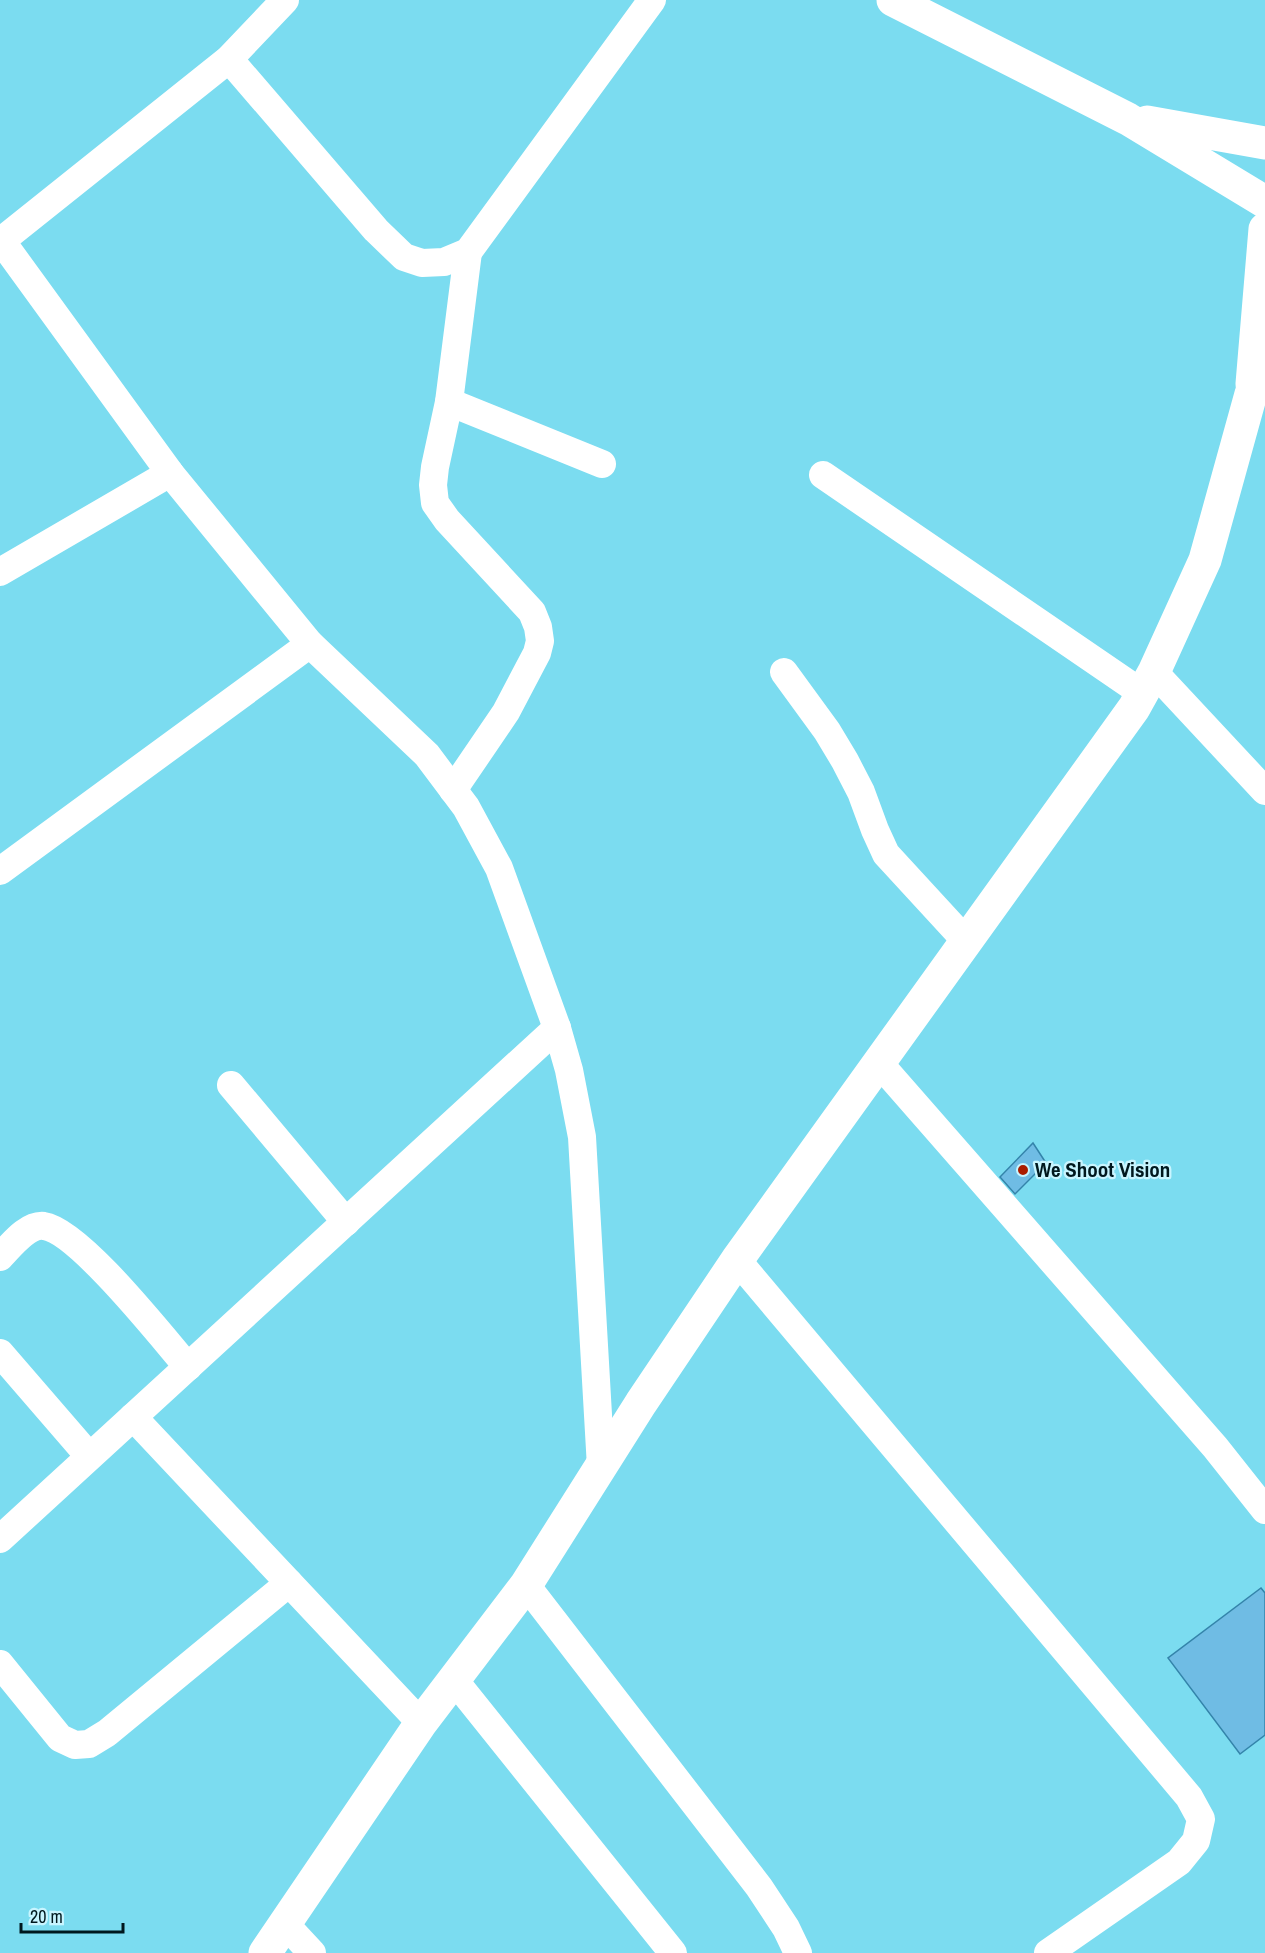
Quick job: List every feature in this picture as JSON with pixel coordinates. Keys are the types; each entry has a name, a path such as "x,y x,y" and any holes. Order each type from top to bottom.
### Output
{"street":[{"path":"285,0 229,59 1,240 170,473 310,644 427,755 466,807 499,868 557,1029 569,1070 582,1137 601,1467"},
{"path":"453,790 506,712 537,653 540,641 532,612 447,520 435,503 433,485 435,466 449,402 468,252 652,0"},
{"path":"893,0 1128,119 1265,202"},
{"path":"229,59 376,230 404,257 422,263 444,262 468,252"},
{"path":"1128,119 1265,143"},
{"path":"1251,394 1265,229"},
{"path":"265,1953 422,1722 526,1585 737,1260 1127,717 1148,682 1205,560 1251,394 1265,360"},
{"path":"449,402 602,464"},
{"path":"0,572 170,473"},
{"path":"823,475 1148,682 1265,791"},
{"path":"0,871 310,644"},
{"path":"784,672 846,761 886,854 966,941"},
{"path":"0,1539 557,1029"},
{"path":"879,1063 1215,1447 1265,1510"},
{"path":"231,1085 346,1222"},
{"path":"0,1257 31,1228 44,1226 74,1242 110,1277 188,1367"},
{"path":"737,1260 1189,1797 1201,1819 1196,1840 1179,1862 1048,1953"},
{"path":"0,1353 89,1456"},
{"path":"134,1417 422,1722"},
{"path":"0,1664 60,1738 75,1745 89,1743 107,1733 290,1583"},
{"path":"526,1585 759,1887 786,1928 798,1953"},
{"path":"455,1681 673,1953"},
{"path":"286,1925 312,1953"}],"building":[{"name":"We Shoot Vision","path":"1033,1143 1046,1163 1015,1194 1000,1177"},
{"path":"1261,1588 1265,1593 1265,1735 1240,1754 1168,1658"}],"place":[{"name":"We Shoot Vision","path":"1023,1170"}]}
